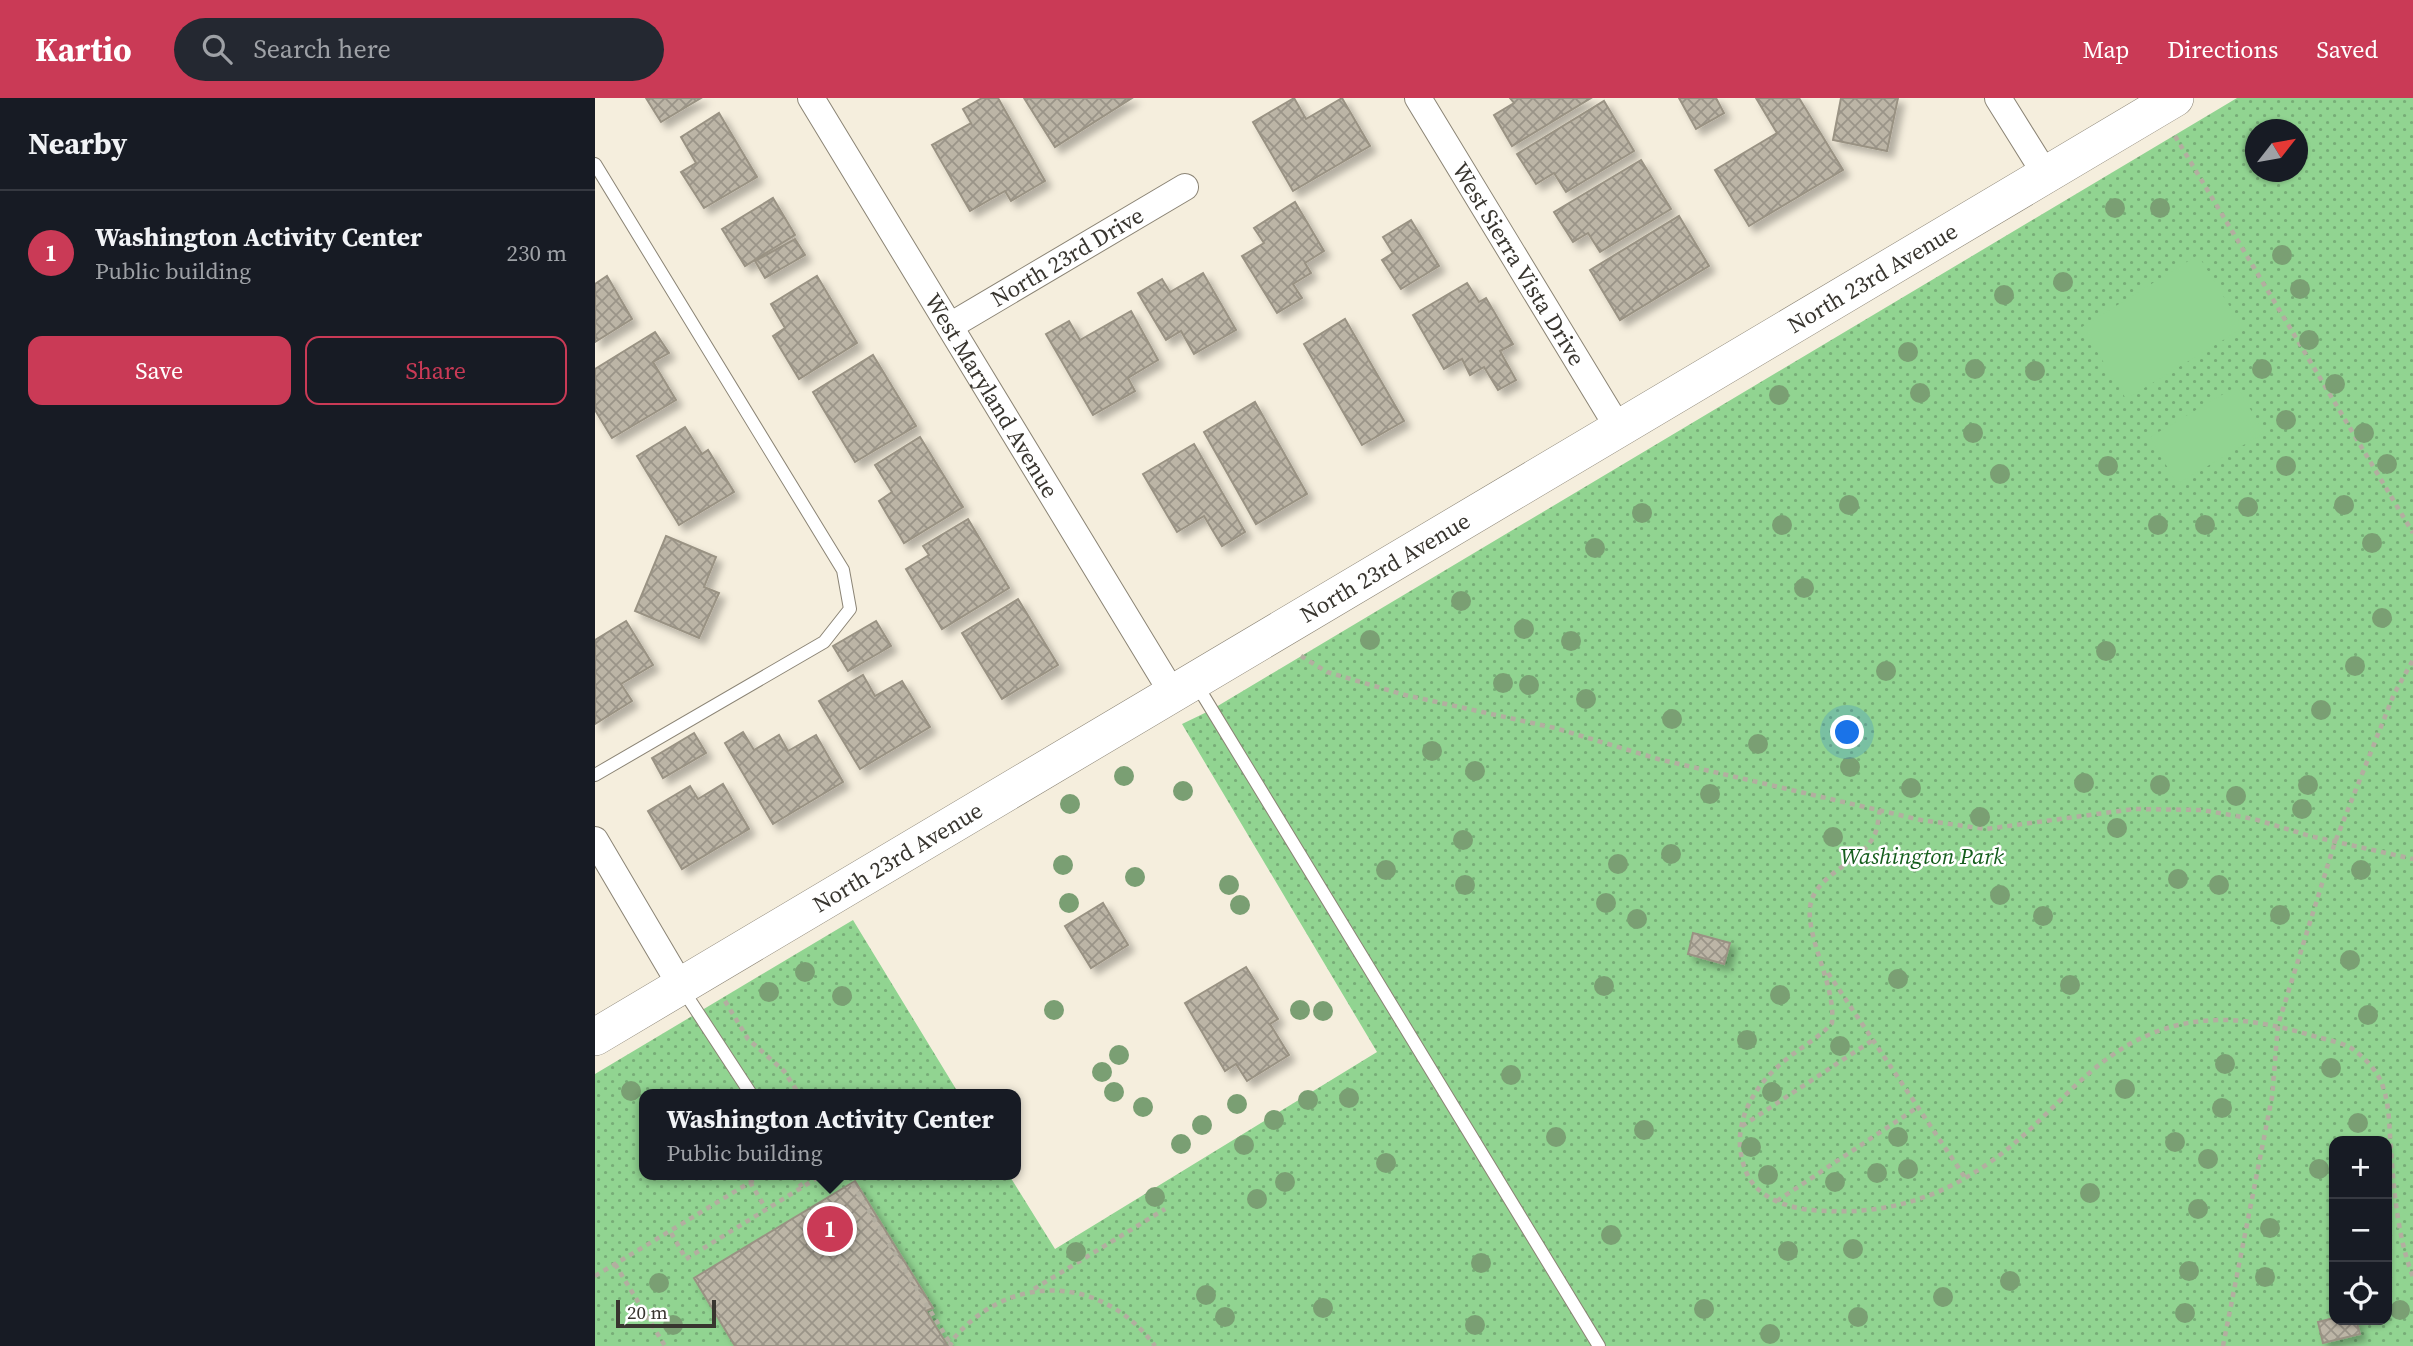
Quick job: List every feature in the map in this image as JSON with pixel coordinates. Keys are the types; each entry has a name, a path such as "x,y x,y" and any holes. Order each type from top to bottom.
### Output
{"street":[{"name":"West Maryland Avenue","path":"811,98 950,326 1184,687"},
{"name":"West Sierra Vista Drive","path":"1419,98 1619,429"},
{"path":"1998,98 2046,175"},
{"name":"North 23rd Avenue","path":"595,1037 2175,98"},
{"name":"North 23rd Drive","path":"950,326 1185,187"},
{"path":"595,840 681,986"}],"lane":[{"path":"595,164 843,570 850,609 824,642 595,775"},
{"path":"1184,687 1599,1346"},
{"path":"681,986 748,1089"}],"path":[{"path":"2174,135 2413,533"},
{"path":"1301,656 1327,672 1405,695 1555,728 1658,759 1880,810 1986,829 2134,809 2202,810 2254,819 2335,842 2413,859"},
{"path":"2223,1346 2272,1097 2278,1025 2335,842 2394,694 2411,669 2413,660"},
{"path":"1880,810 1874,837 1822,885 1811,900 1810,917 1832,992 1832,1023 1819,1037 1789,1057 1761,1083 1747,1105 1738,1137 1743,1164 1750,1181 1768,1198 1797,1209 1840,1213 1887,1209 1930,1196 1966,1179 1991,1163 2094,1067 2140,1039 2194,1021 2232,1018 2278,1025 2352,1048 2381,1082 2387,1101 2399,1222 2413,1277"},
{"path":"1824,967 1966,1179"},
{"path":"725,1001 748,1039 784,1071 796,1089"},
{"path":"1741,1127 1873,1040"},
{"path":"1777,1201 1918,1107"},
{"path":"595,1276 753,1180"},
{"path":"797,1180 802,1187"},
{"path":"670,1231 686,1259 814,1180"},
{"path":"850,1180 951,1344 965,1324 982,1311 1030,1291 1165,1209"},
{"path":"750,1182 767,1209"},
{"path":"615,1264 665,1346"},
{"path":"1030,1291 1058,1290 1100,1300 1136,1324 1155,1346"}],"green space":[{"name":"Washington Park","path":"2237,98 2413,98 2413,1346 595,1346 595,1074 853,920 956,1089 639,1089 639,1180 1012,1180 1055,1249 1377,1052 1182,724 1211,710"},
{"path":"2198,255 2243,328 2126,399 2082,327"},
{"path":"2237,386 2264,433 2177,484 2150,437"}],"building":[{"path":"646,98 701,98 661,122"},
{"path":"982,98 998,98 1045,181 1011,201 1005,191 970,211 932,145 971,123 963,109"},
{"path":"1024,98 1132,98 1055,147"},
{"path":"1294,98 1306,119 1342,98 1370,146 1293,191 1253,122"},
{"path":"1510,98 1591,98 1512,146 1494,115 1514,103"},
{"path":"1679,98 1716,98 1724,113 1696,129"},
{"path":"1756,98 1799,98 1843,170 1749,226 1715,170 1777,133"},
{"path":"1841,98 1898,98 1887,151 1833,140"},
{"path":"1604,101 1634,151 1566,192 1554,173 1536,184 1517,154"},
{"path":"719,113 757,177 704,208 681,172 696,163 681,137"},
{"path":"1641,160 1671,209 1600,252 1588,233 1573,242 1554,212"},
{"path":"773,198 795,235 745,266 722,229"},
{"path":"1295,202 1324,251 1305,263 1311,273 1293,284 1302,298 1277,313 1242,256 1264,243 1254,228"},
{"path":"1679,216 1709,266 1620,320 1590,270"},
{"path":"1411,220 1439,266 1401,289 1382,260 1393,253 1383,237"},
{"path":"795,239 805,255 765,278 755,261"},
{"path":"1203,273 1236,330 1194,354 1181,331 1166,340 1138,293 1162,279 1170,292"},
{"path":"607,276 632,319 595,342 595,284"},
{"path":"817,276 857,343 799,379 773,336 785,328 771,304"},
{"path":"1467,283 1479,302 1486,298 1513,344 1500,351 1516,380 1498,390 1484,367 1470,375 1462,359 1444,369 1413,315"},
{"path":"1131,311 1158,360 1128,378 1135,391 1093,415 1046,334 1069,321 1080,340"},
{"path":"1345,319 1404,421 1362,445 1304,344"},
{"path":"655,332 669,353 653,362 676,400 612,438 595,410 595,369"},
{"path":"873,355 916,426 855,462 813,392"},
{"path":"1255,402 1307,494 1256,524 1204,432"},
{"path":"685,427 702,454 708,450 734,492 679,525 637,456"},
{"path":"920,437 963,507 904,543 879,501 892,492 875,465"},
{"path":"1194,444 1245,532 1222,546 1204,516 1177,532 1143,474"},
{"path":"968,519 1009,588 942,629 906,569 929,555 923,546"},
{"path":"666,536 716,557 704,587 719,593 699,638 635,611"},
{"path":"1018,599 1058,665 1002,699 962,633"},
{"path":"626,621 653,665 621,684 632,701 595,724 595,640"},
{"path":"876,621 891,646 848,671 833,646"},
{"path":"863,675 875,696 902,681 930,727 860,769 819,701"},
{"path":"743,732 754,750 779,735 788,751 816,735 843,782 773,824 725,743"},
{"path":"694,733 706,753 663,778 652,758"},
{"path":"723,784 749,829 682,869 648,811 690,786 698,799"},
{"path":"1103,903 1128,945 1091,968 1065,926"},
{"path":"1693,933 1730,943 1724,964 1688,954"},
{"path":"1246,967 1278,1019 1270,1024 1289,1055 1247,1081 1236,1064 1225,1071 1185,1003"},
{"path":"855,1181 933,1308 926,1311 948,1346 735,1346 694,1278"},
{"path":"2329,1319 2329,1325 2357,1325 2360,1334 2323,1343 2318,1322"}],"place":[{"name":"Washington Activity Center","path":"830,1229"}]}
